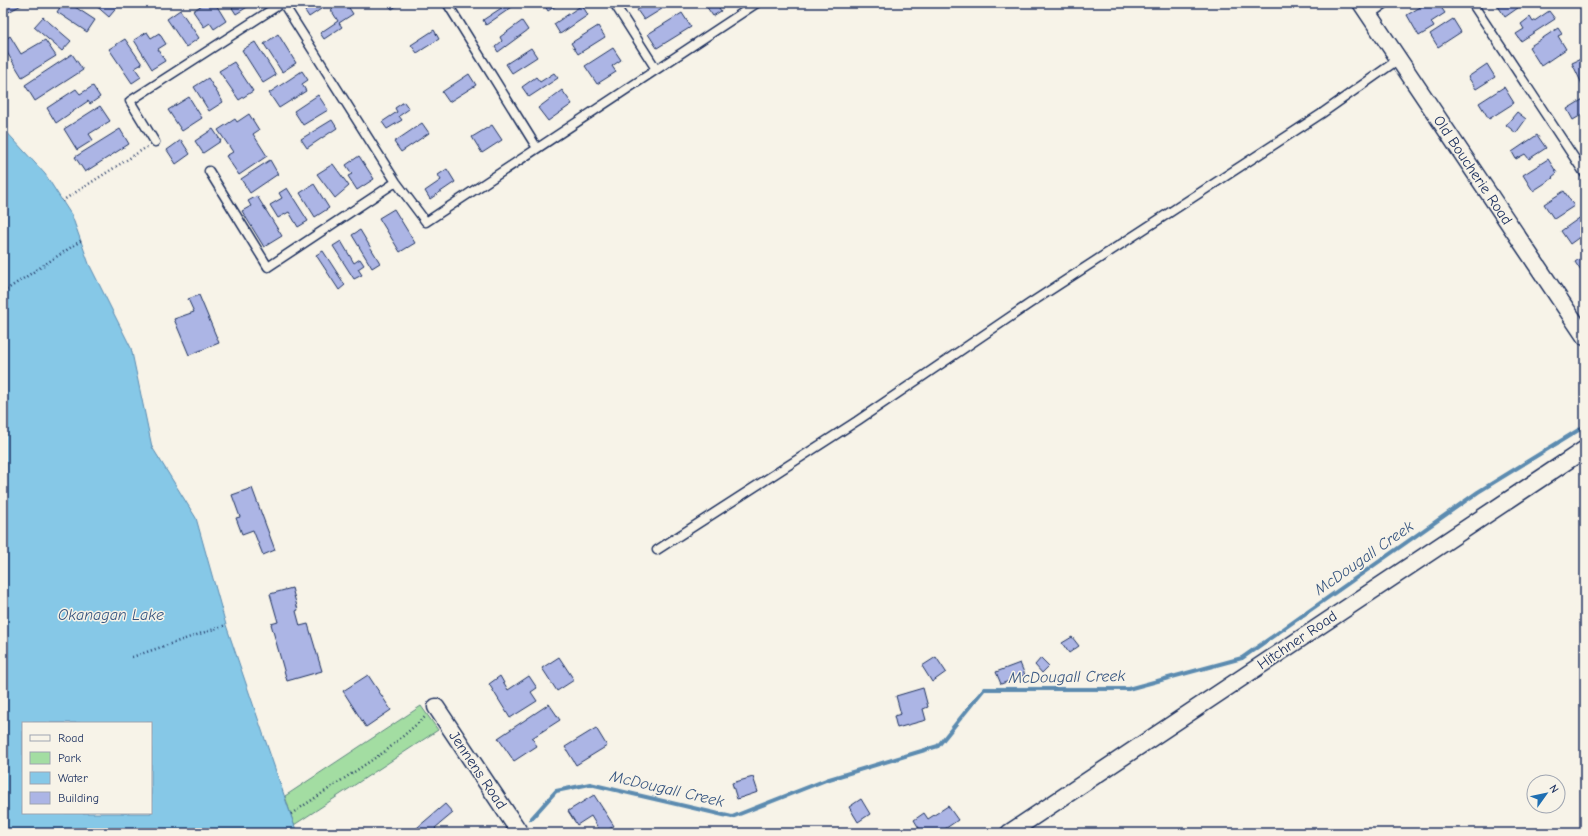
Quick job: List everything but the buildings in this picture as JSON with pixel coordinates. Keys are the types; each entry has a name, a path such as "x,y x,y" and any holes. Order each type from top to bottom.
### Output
{"street":[{"name":"Old Boucherie Road","path":"1365,9 1585,337"},
{"name":"Hitchner Road","path":"1009,833 1585,449"},
{"name":"Jennens Road","path":"436,707 518,830"}],"lane":[{"path":"155,142 130,101 282,3 396,182 426,222 756,3"},
{"path":"447,3 537,148"},
{"path":"614,3 656,69"},
{"path":"1365,9 1386,3"},
{"path":"1472,3 1585,174"},
{"path":"657,550 857,421 1029,304 1321,114 1399,59"},
{"path":"209,171 268,267 396,182"}],"path":[{"path":"62,201 155,142"},
{"path":"3,292 82,240"},
{"path":"132,657 226,625"},
{"path":"291,814 387,750 436,707"}],"green space":[{"path":"421,706 438,730 294,825 285,796"}],"water":[{"name":"Okanagan Lake","path":"3,128 45,174 72,216 89,264 131,348 152,447 196,518 226,625 297,833 3,833"}],"waterway":[{"name":"McDougall Creek","path":"531,819 556,791 590,784 732,817 826,780 938,746 984,689 1128,689 1242,658 1478,492 1585,426"}]}
